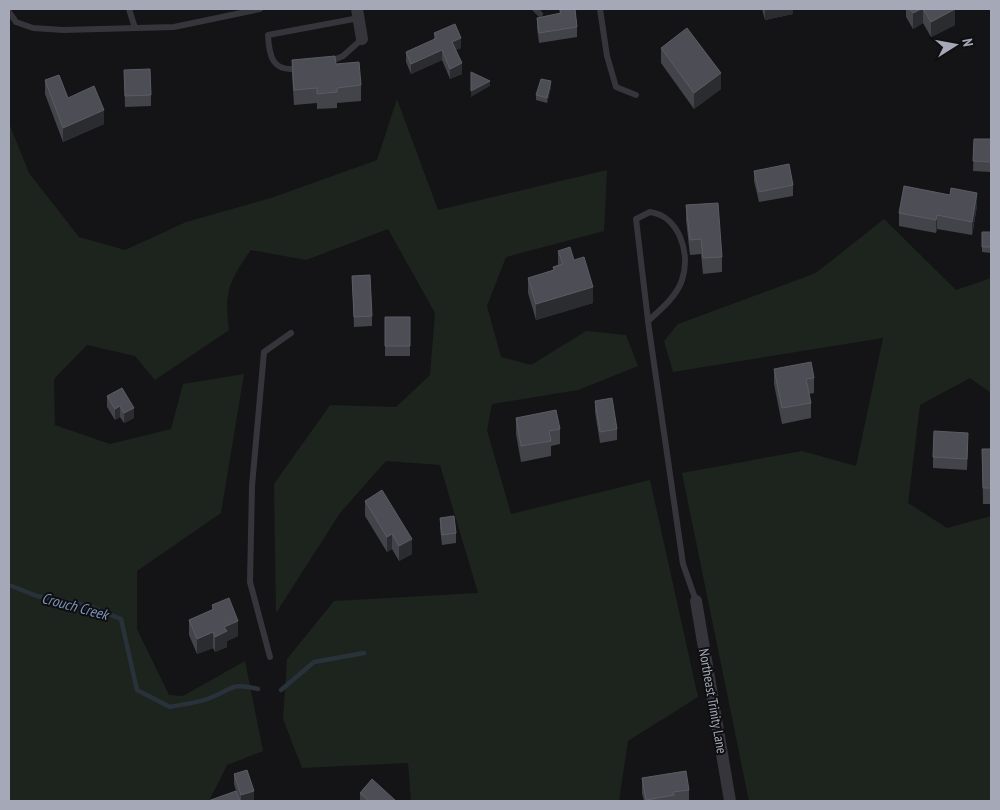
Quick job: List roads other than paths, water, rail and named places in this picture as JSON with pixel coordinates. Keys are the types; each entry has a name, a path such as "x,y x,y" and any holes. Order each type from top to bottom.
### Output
{"street":[{"path":"358,13 362,39"},
{"name":"Northeast Trinity Lane","path":"696,602 730,801"}],"lane":[{"path":"129,9 135,28"},
{"path":"9,12 16,22 33,28 135,28 174,26 260,9"},
{"path":"600,9 607,56 616,87 636,95"},
{"path":"307,66 290,69 278,66 269,49 268,34 358,13"},
{"path":"324,63 343,56 362,39"},
{"path":"648,321 678,288 684,268 680,236 674,225 666,217 650,212 636,219 648,321 683,564 696,602"},
{"path":"270,657 250,582 252,486 264,352 291,333"}],"waterway":[{"name":"Crouch Creek","path":"9,585 37,596 89,606 121,619 137,690 170,707 205,700 237,686 258,689"},
{"name":"Crouch Creek","path":"281,690 314,662 364,653"}]}
